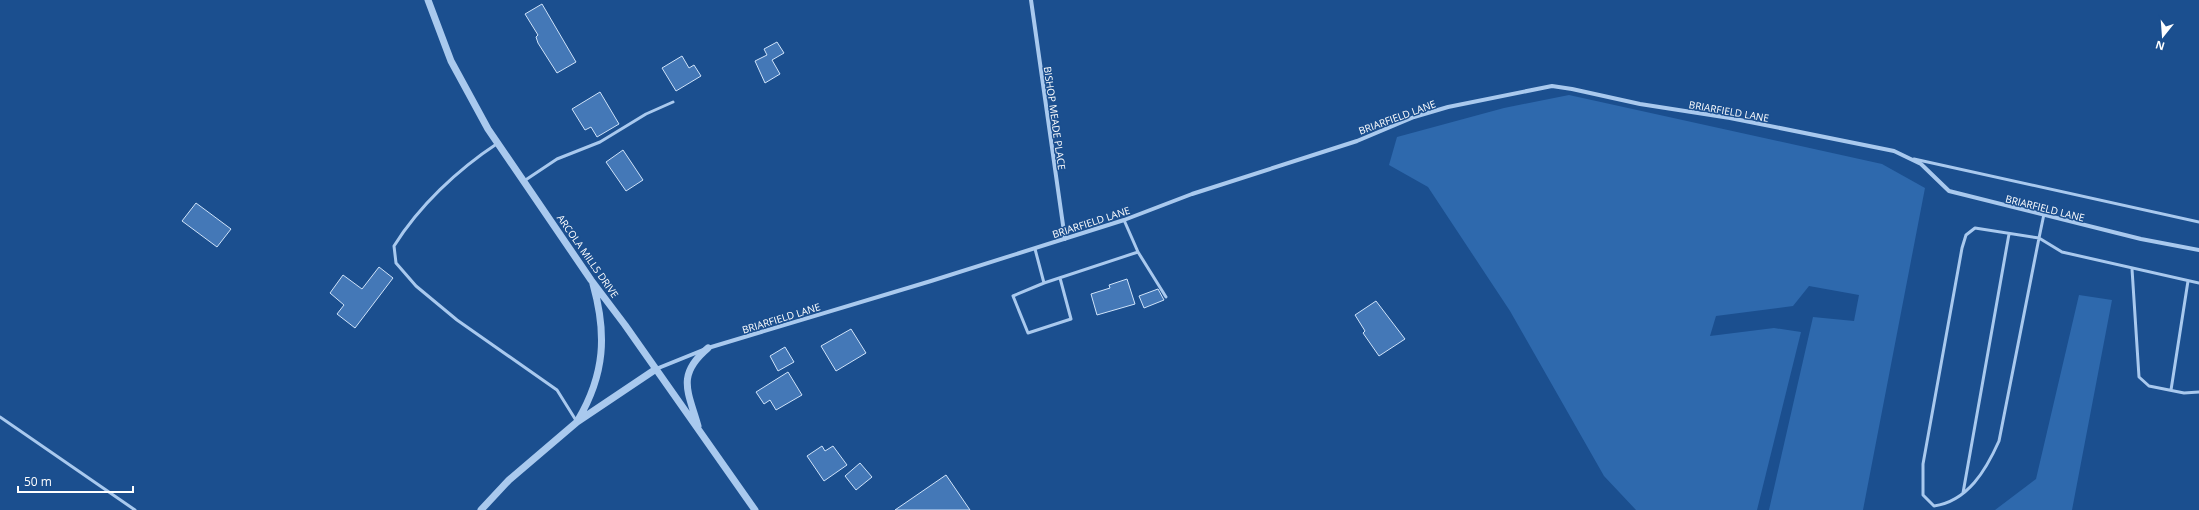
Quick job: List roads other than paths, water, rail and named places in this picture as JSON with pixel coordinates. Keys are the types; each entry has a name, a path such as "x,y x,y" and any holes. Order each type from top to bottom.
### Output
{"street":[{"name":"ARCOLA MILLS DRIVE","path":"428,0 451,61 498,143 591,280 656,369 755,510"},
{"name":"BISHOP MEADE PLACE","path":"1031,0 1065,239"},
{"name":"BRIARFIELD LANE","path":"656,369 708,348 1035,249 1124,220 1192,194 1357,141 1414,117 1448,107 1552,86 1894,151 1921,164 1949,191 2141,239 2199,250"},
{"path":"577,422 594,389 600,369 602,346 598,303 591,280"},
{"path":"700,432 688,391 687,377 692,364 708,348"},
{"path":"482,510 509,480 577,422 656,369"}],"lane":[{"path":"524,181 557,159 600,142 646,114 673,102"},
{"path":"498,143 473,159 410,221 394,246 396,263 416,286 457,320 557,390 577,422"},
{"path":"1912,159 2199,222"},
{"path":"2044,214 2039,238 1999,441 1989,463 1970,488 1948,504 1934,506 1923,495 1923,464 1962,248 1966,235 1975,228 2039,238 2062,252 2199,283"},
{"path":"1124,220 1138,252 1166,297"},
{"path":"1963,494 2009,234"},
{"path":"1035,249 1044,283"},
{"path":"1060,278 1071,319 1028,332 1014,296 1044,283 1138,252"},
{"path":"2132,269 2139,377 2149,386 2184,393 2199,392"},
{"path":"2171,390 2188,281"},
{"path":"0,417 135,510"}]}
